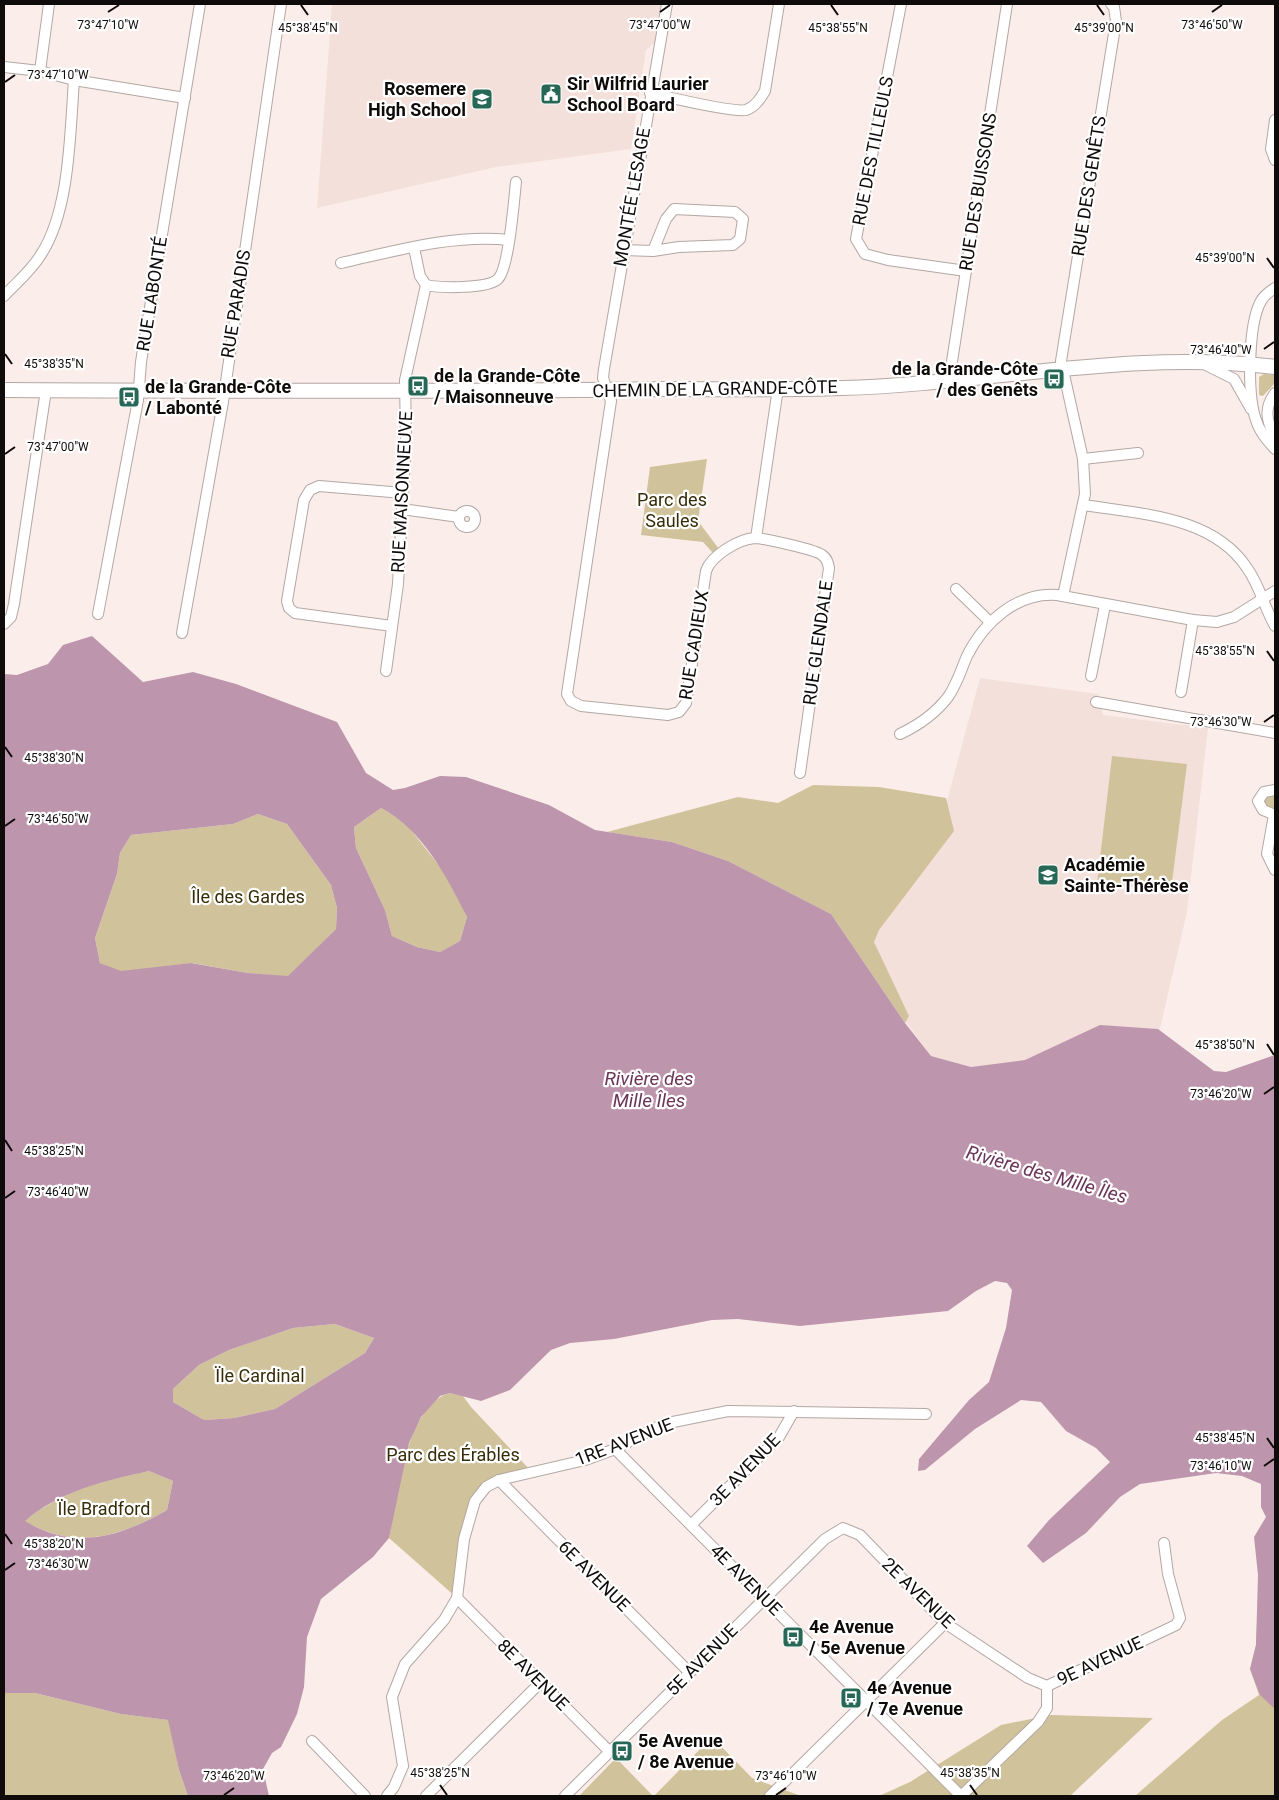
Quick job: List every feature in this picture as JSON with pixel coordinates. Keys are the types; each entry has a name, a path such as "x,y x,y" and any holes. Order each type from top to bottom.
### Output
{"main road":[{"name":"CHEMIN DE LA GRANDE-CÔTE","path":"4,390 406,392 841,388 949,381 1141,363 1197,361 1275,368"}],"street":[{"path":"40,71 50,4"},
{"name":"RUE LABONTÉ","path":"98,614 138,391 141,362 200,4"},
{"name":"RUE PARADIS","path":"182,633 223,391 281,4"},
{"name":"MONTÉE LESAGE","path":"608,390 603,378 623,250 650,93 658,60 666,4"},
{"path":"650,93 716,108 744,110 752,108 765,91 779,4"},
{"name":"RUE DES TILLEULS","path":"900,4 856,239 865,254 888,260 966,271"},
{"name":"RUE DES BUISSONS","path":"949,381 1007,4"},
{"name":"RUE DES GENÊTS","path":"1063,596 1084,505 1085,478 1061,361 1116,21 1114,6 1111,4"},
{"path":"4,67 40,71 74,80 185,98"},
{"path":"4,296 40,257 55,229 68,159 74,80"},
{"path":"1275,120 1271,148 1275,160"},
{"path":"414,248 420,276 426,285 485,285 494,282 502,273 509,240 516,182"},
{"path":"623,250 654,251 679,247 733,245 740,239 743,219 735,212 674,209 666,219 654,251"},
{"path":"341,263 472,238 509,240"},
{"name":"RUE MAISONNEUVE","path":"386,672 398,584 403,493 405,380 426,285"},
{"path":"1253,412 1250,365 1258,307 1266,294 1275,288"},
{"path":"1197,361 1234,380 1253,412 1261,431 1275,449"},
{"path":"756,538 778,388"},
{"path":"4,624 12,612 46,390"},
{"name":"RUE CADIEUX","path":"608,390 612,401 567,688 571,701 581,706 668,715 682,710 687,699 707,567 713,558 719,554 756,538"},
{"path":"1275,393 1266,414 1275,438"},
{"path":"1082,459 1138,453"},
{"path":"392,626 298,614 289,608 287,601 304,500 310,490 319,486 403,493"},
{"path":"1084,505 1155,516 1186,524 1226,544 1238,556 1258,585 1266,611 1275,626"},
{"path":"402,509 459,517"},
{"name":"RUE GLENDALE","path":"756,538 818,552 825,557 829,565 800,773"},
{"path":"956,589 990,622"},
{"path":"900,734 922,722 941,706 953,689 974,643 990,622 1004,611 1029,599 1047,595 1063,596 1193,620 1218,622 1227,621 1275,590"},
{"path":"1091,676 1105,605"},
{"path":"1181,692 1193,620"},
{"path":"1096,702 1275,733"},
{"path":"1275,790 1264,792 1258,801 1263,810 1274,815 1267,854 1275,870"},
{"name":"1RE AVENUE","path":"387,1796 403,1766 392,1697 405,1664 444,1620 456,1598 464,1539 475,1501 486,1487 499,1480 584,1460 615,1449 663,1424 728,1411 926,1414"},
{"name":"3E AVENUE","path":"691,1525 779,1437 794,1411"},
{"name":"4E AVENUE","path":"615,1449 961,1796"},
{"name":"6E AVENUE","path":"499,1480 689,1672"},
{"name":"5E AVENUE","path":"565,1796 825,1539 843,1528"},
{"name":"2E AVENUE","path":"843,1528 860,1535 945,1623 1028,1678 1047,1686"},
{"name":"9E AVENUE","path":"961,1796 1038,1722 1047,1708 1047,1686 1176,1625 1180,1618 1168,1574 1164,1543"},
{"name":"8E AVENUE","path":"456,1598 610,1752"},
{"path":"770,1796 945,1623"},
{"path":"426,1796 541,1682"},
{"path":"312,1742 365,1796"}],"shaded area":[{"name":"Rosemere High School","path":"332,4 667,4 661,38 646,50 631,149 496,167 317,208"},
{"name":"Académie Sainte-Thérèse","path":"980,678 1098,694 1103,715 1208,728 1187,912 1160,1029 1101,1027 1025,1062 971,1067 931,1056 848,943 937,838"}],"green space":[{"path":"1264,374 1275,375 1275,383 1263,396 1259,395 1259,377"},
{"name":"Parc des Saules","path":"707,459 698,521 719,549 713,553 703,542 641,535 650,467"},
{"path":"1112,756 1187,764 1171,890 1097,884"},
{"path":"813,785 879,787 946,798 954,831 879,930 874,942 909,1016 905,1023 831,914 728,861 672,842 607,832 738,797 778,803"},
{"path":"1269,795 1275,796 1275,809 1265,807 1263,798"},
{"path":"381,808 404,821 448,877 467,917 460,941 440,952 417,947 392,936 385,910 356,848 354,827"},
{"name":"Île des Gardes","path":"258,814 287,824 331,885 337,908 336,929 288,977 248,973 192,963 121,972 100,963 95,938 117,874 120,853 131,835 233,824"},
{"name":"Ïle Cardinal","path":"335,1324 374,1338 365,1353 275,1409 234,1418 204,1420 173,1402 172,1390 199,1365 229,1350 293,1328"},
{"name":"Parc des Érables","path":"450,1393 463,1396 532,1472 499,1480 475,1501 457,1598 389,1538 400,1479 413,1434 423,1415 435,1401"},
{"name":"Ïle Bradford","path":"149,1471 173,1481 167,1510 131,1528 96,1537 79,1538 43,1530 24,1521 54,1501 84,1488"},
{"path":"1257,1623 1275,1628 1275,1796 1135,1796 1222,1720 1259,1695 1250,1669 1256,1645"},
{"path":"4,1693 35,1693 121,1714 169,1720 179,1770 188,1796 4,1796"},
{"path":"1051,1715 1153,1718 1070,1796 879,1796 910,1782 1001,1725"},
{"path":"712,1737 752,1778 801,1796 654,1796"},
{"path":"616,1758 653,1796 580,1795"}],"water":[{"name":"Rivière des Mille Îles","path":"92,636 143,682 193,672 236,684 337,722 366,773 393,790 405,788 440,776 466,777 549,805 595,830 672,842 728,861 831,914 905,1023 931,1056 971,1067 1025,1060 1100,1025 1158,1029 1214,1071 1226,1072 1275,1055 1275,1709 1260,1695 1250,1669 1256,1645 1258,1575 1254,1537 1266,1517 1261,1507 1261,1484 1242,1476 1216,1473 1140,1484 1120,1497 1086,1533 1043,1563 1027,1546 1049,1520 1110,1462 1096,1448 1066,1431 1041,1402 1021,1400 975,1429 925,1470 918,1471 919,1459 969,1400 989,1382 1006,1328 1012,1290 1007,1283 995,1281 976,1291 948,1311 800,1326 738,1319 712,1320 614,1339 570,1343 551,1350 510,1390 481,1401 450,1393 440,1396 421,1417 409,1443 389,1538 373,1557 321,1599 307,1637 304,1687 297,1714 281,1747 272,1753 263,1769 269,1796 188,1796 179,1770 168,1720 121,1714 35,1693 4,1693 4,674 17,675 48,664 63,645","holes":["381,808 409,828 442,870 467,917 460,941 440,952 417,947 392,936 385,910 356,848 354,827","258,814 287,824 331,885 337,908 336,929 288,976 248,973 191,963 121,971 100,963 95,938 117,874 120,853 131,835 233,824","335,1324 374,1338 365,1353 275,1409 234,1418 204,1420 173,1402 173,1389 199,1365 229,1350 293,1328","149,1471 173,1481 167,1510 132,1527 114,1533 97,1537 61,1536 25,1521 53,1502 99,1483"]}],"place":[{"name":"Sir Wilfrid Laurier School Board","path":"551,94"},
{"name":"Rosemere High School","path":"482,99"},
{"name":"de la Grande-Côte / des Genêts","path":"1054,379"},
{"name":"de la Grande-Côte / Maisonneuve","path":"418,386"},
{"name":"de la Grande-Côte / Labonté","path":"129,397"},
{"name":"Académie Sainte-Thérèse","path":"1048,875"},
{"name":"4e Avenue / 5e Avenue","path":"793,1637"},
{"name":"4e Avenue / 7e Avenue","path":"851,1698"},
{"name":"5e Avenue / 8e Avenue","path":"622,1751"}]}
